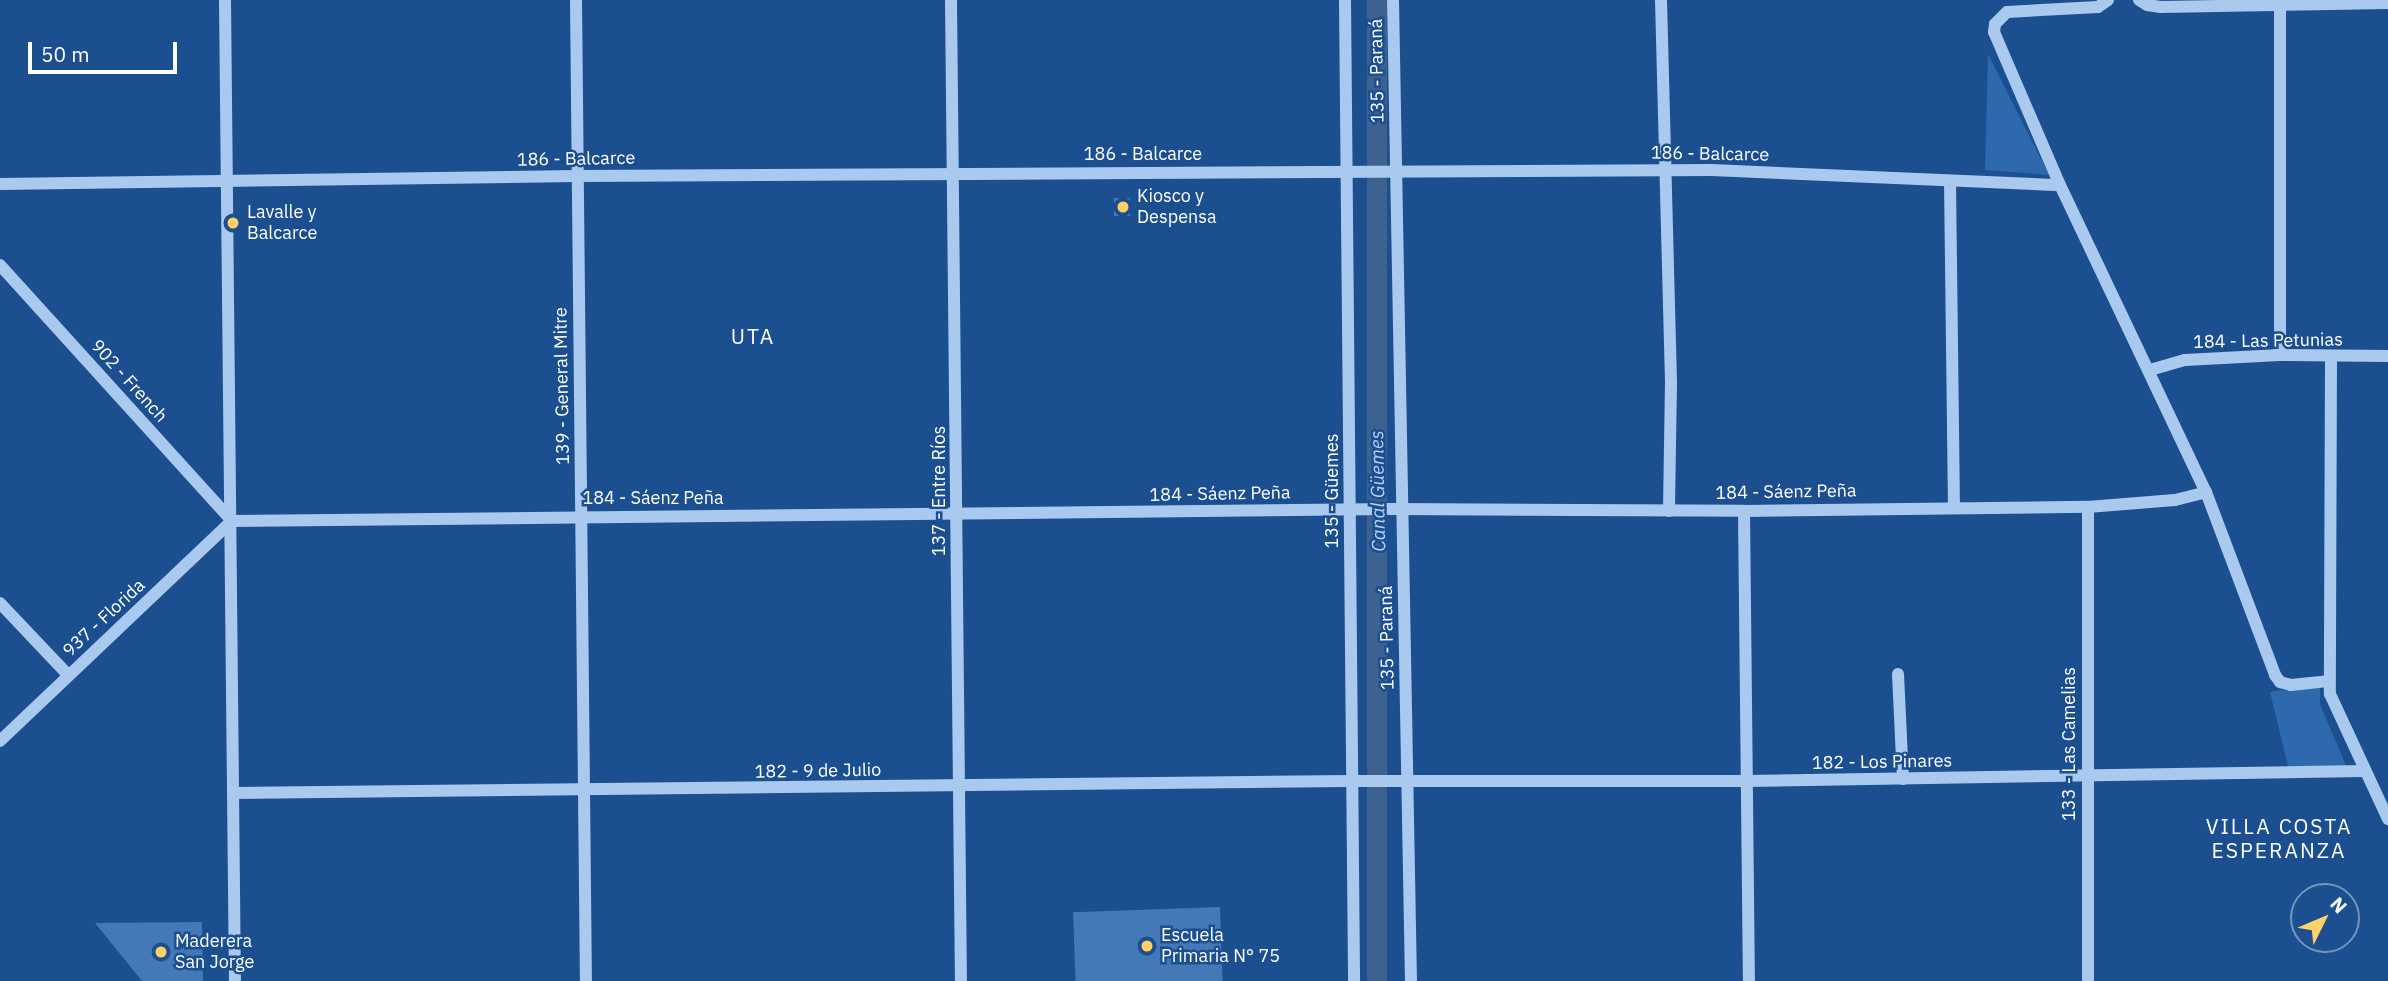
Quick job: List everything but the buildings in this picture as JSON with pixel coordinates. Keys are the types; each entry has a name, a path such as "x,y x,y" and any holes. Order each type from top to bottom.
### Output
{"street":[{"path":"225,0 236,981"},
{"name":"139 - General Mitre","path":"576,0 586,981"},
{"name":"137 - Entre Ríos","path":"951,0 961,981"},
{"name":"135 - Güemes","path":"1345,0 1352,170 1350,510 1356,781 1354,981"},
{"name":"135 - Paraná","path":"1393,0 1392,170 1397,510 1412,981"},
{"path":"1661,0 1671,382 1669,511"},
{"path":"2108,0 2098,6 2017,10 2000,18 1994,32 2060,185 2206,492 2280,682 2291,685 2328,681"},
{"path":"2139,0 2147,5 2161,7 2388,3"},
{"path":"2280,6 2280,355"},
{"name":"186 - Balcarce","path":"0,184 576,176 1667,170 2060,185"},
{"path":"1950,181 1954,507"},
{"name":"902 - French","path":"0,265 232,521"},
{"name":"184 - Las Petunias","path":"2150,370 2185,360 2280,355 2388,356"},
{"path":"2331,356 2328,681 2337,713 2388,819"},
{"name":"184 - Sáenz Peña","path":"232,521 1350,510 1744,512 2088,507 2175,500 2206,492"},
{"name":"133 - Las Camelias","path":"2088,507 2088,981"},
{"path":"1744,512 1749,981"},
{"name":"937 - Florida","path":"0,741 232,521"},
{"path":"0,603 68,676"},
{"path":"1898,674 1903,779"},
{"name":"182 - Los Pinares","path":"1404,782 1746,781 2364,771"},
{"name":"182 - 9 de Julio","path":"235,793 1404,782"}],"shaded area":[{"path":"1988,54 2049,175 1985,170"},
{"path":"2320,684 2320,704 2347,768 2288,766 2270,692"}],"water":[{"name":"Canal Güemes","path":"1367,0 1387,0 1387,981 1367,981"}],"place":[{"name":"Kiosco y Despensa","path":"1123,207"},
{"name":"Lavalle y Balcarce","path":"233,223"},
{"name":"Escuela Primaria N° 75","path":"1147,946"},
{"name":"Maderera San Jorge","path":"161,952"}],"district":[{"name":"UTA","path":"753,336"},
{"name":"VILLA COSTA ESPERANZA","path":"2279,838"}]}
